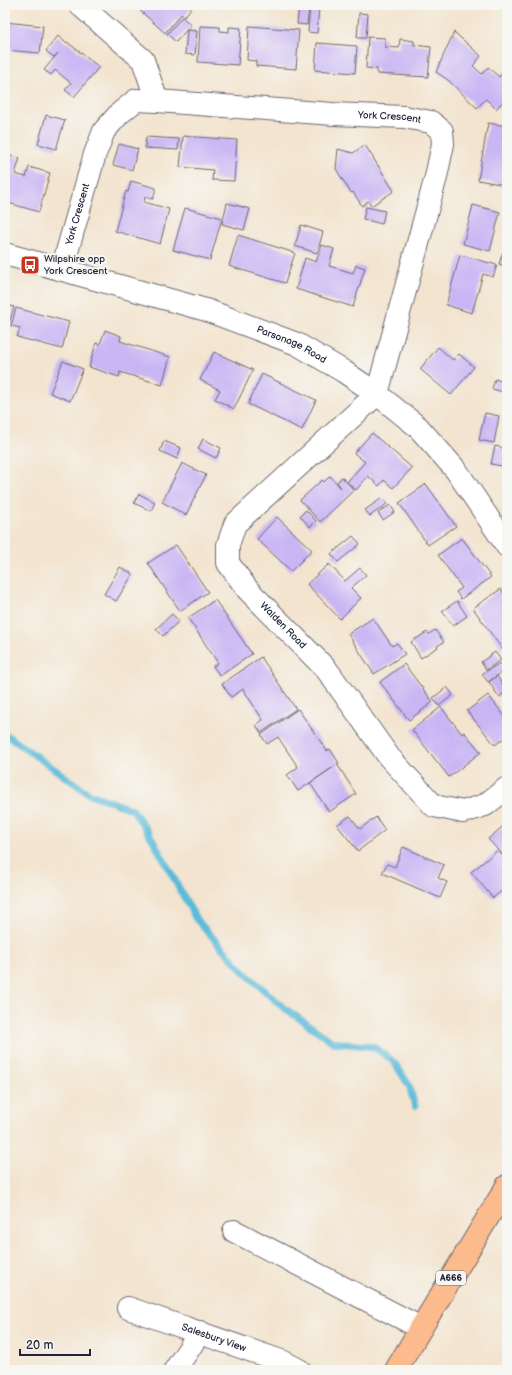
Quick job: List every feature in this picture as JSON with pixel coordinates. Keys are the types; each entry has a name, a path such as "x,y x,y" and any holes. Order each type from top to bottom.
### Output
{"highway":[{"name":"A666","path":"396,1370 507,1186"}],"street":[{"path":"80,5 143,60 157,101"},
{"name":"York Crescent","path":"62,269 95,154 104,131 119,114 136,100 404,118 431,122 442,131 443,144 436,177 377,394"},
{"name":"Parsonage Road","path":"5,254 206,310 297,344 343,371 377,394 418,427 456,470 507,546"},
{"name":"Walden Road","path":"377,394 235,524 228,546 228,563 248,590 327,670 389,758 434,806 463,812 485,805 507,788"},
{"path":"234,1232 420,1328"},
{"name":"Salesbury View","path":"128,1308 284,1362 299,1370"},
{"path":"175,1370 200,1332"}],"building":[{"path":"189,5 192,7 184,17 181,14 165,33 135,6"},
{"path":"299,5 309,5 307,25 297,24"},
{"path":"310,6 319,7 317,33 308,32"},
{"path":"359,13 368,14 366,38 357,38"},
{"path":"182,17 191,25 176,42 167,34"},
{"path":"5,22 43,26 40,53 5,50"},
{"path":"200,26 220,27 220,31 229,32 229,27 241,28 238,65 198,62"},
{"path":"249,26 299,30 296,69 256,66 256,61 247,60"},
{"path":"187,30 197,31 195,55 185,54"},
{"path":"454,32 481,56 473,66 482,74 488,67 499,77 507,68 507,97 496,109 486,99 477,108 448,80 436,72"},
{"path":"58,36 99,67 74,97 65,90 71,83 55,70 51,75 44,70 58,53 54,57 46,51"},
{"path":"368,37 385,38 385,47 399,48 400,39 414,41 414,45 431,47 428,77 377,74 377,69 366,68"},
{"path":"317,43 357,46 355,73 315,70"},
{"path":"46,115 65,120 56,149 38,144"},
{"path":"488,123 507,126 507,174 505,185 478,180"},
{"path":"183,136 237,140 234,181 212,180 213,170 180,167"},
{"path":"146,137 179,139 178,150 145,148"},
{"path":"119,144 138,149 132,170 113,165"},
{"path":"365,145 394,191 371,206 368,201 362,206 353,192 351,193 336,169 338,149 353,153"},
{"path":"11,156 20,158 15,174 26,177 29,167 50,173 39,212 5,202 5,175"},
{"path":"131,181 156,188 153,199 145,197 144,202 169,209 160,244 115,231 126,191 128,192"},
{"path":"227,203 250,209 244,230 222,224"},
{"path":"473,205 500,212 490,251 463,244"},
{"path":"366,207 385,211 382,224 363,219"},
{"path":"185,208 222,218 210,260 173,250"},
{"path":"301,225 323,232 317,253 295,246"},
{"path":"238,235 295,253 285,283 229,266"},
{"path":"322,245 334,249 329,266 353,273 356,265 365,268 353,307 296,289 305,258 316,262"},
{"path":"503,252 507,253 507,267 499,264"},
{"path":"460,255 497,265 493,277 483,274 472,313 446,305"},
{"path":"5,305 14,307 5,336"},
{"path":"16,308 69,322 62,349 17,337 20,328 11,326"},
{"path":"105,330 121,336 120,341 170,357 162,385 120,372 119,377 89,367 96,343 100,344"},
{"path":"438,347 453,360 459,354 474,367 451,395 420,369"},
{"path":"214,352 253,370 234,409 215,399 220,390 200,380"},
{"path":"63,361 83,369 70,401 50,393"},
{"path":"262,374 316,400 302,430 248,404"},
{"path":"495,379 507,383 507,393 492,389"},
{"path":"485,413 499,416 494,443 479,440"},
{"path":"372,433 412,468 393,488 384,480 379,486 368,476 356,490 347,482 365,462 354,453"},
{"path":"203,439 221,448 216,458 198,449"},
{"path":"164,441 181,448 177,459 160,451"},
{"path":"495,446 507,449 507,467 491,464"},
{"path":"182,463 206,475 186,515 162,502"},
{"path":"330,476 341,488 337,482 342,477 354,490 320,522 300,500 322,480 324,482"},
{"path":"426,484 456,526 428,545 399,503"},
{"path":"139,494 155,502 151,511 134,503"},
{"path":"382,498 387,504 370,516 365,510"},
{"path":"390,505 395,512 383,520 378,513"},
{"path":"306,510 316,521 310,527 300,516"},
{"path":"277,517 312,550 291,571 257,539"},
{"path":"353,536 360,544 338,562 331,554"},
{"path":"462,538 491,577 461,599 456,592 462,588 438,555"},
{"path":"176,545 208,592 180,611 148,563"},
{"path":"329,564 345,581 360,568 366,575 351,588 361,598 340,619 307,584"},
{"path":"120,567 133,574 116,601 104,594"},
{"path":"501,589 507,598 507,645 502,649 473,608"},
{"path":"215,600 252,654 220,676 213,666 218,663 188,618"},
{"path":"457,601 467,616 453,626 442,611"},
{"path":"172,614 179,621 163,636 156,629"},
{"path":"373,618 392,646 397,643 405,654 374,674 348,634"},
{"path":"435,630 444,642 421,658 411,642 427,632 429,634"},
{"path":"495,652 501,660 486,670 481,662"},
{"path":"261,657 296,709 261,733 256,725 263,720 243,689 231,697 222,684"},
{"path":"500,663 505,670 488,682 482,674"},
{"path":"404,664 433,702 409,720 380,682"},
{"path":"497,676 507,691 499,697 489,682"},
{"path":"447,687 453,695 439,706 433,698"},
{"path":"488,695 507,719 507,736 495,745 467,711"},
{"path":"441,707 462,734 464,732 481,752 449,777 412,730"},
{"path":"298,709 327,751 330,749 339,763 337,764 356,794 329,812 310,783 335,766 298,791 287,775 298,767 278,737 267,744 261,735"},
{"path":"350,816 360,829 376,817 385,830 358,851 337,825"},
{"path":"507,823 507,860 499,851 507,861 507,886 493,898 471,872 498,850 488,839"},
{"path":"403,847 444,865 438,878 447,882 440,898 382,873 387,864 395,867"}],"waterway":[{"path":"5,734 88,793 133,810 153,840 196,919 245,973 283,1007 333,1042 374,1047 394,1062 409,1085 415,1106"}],"place":[{"name":"Wilpshire opp York Crescent","path":"30,265"}]}
